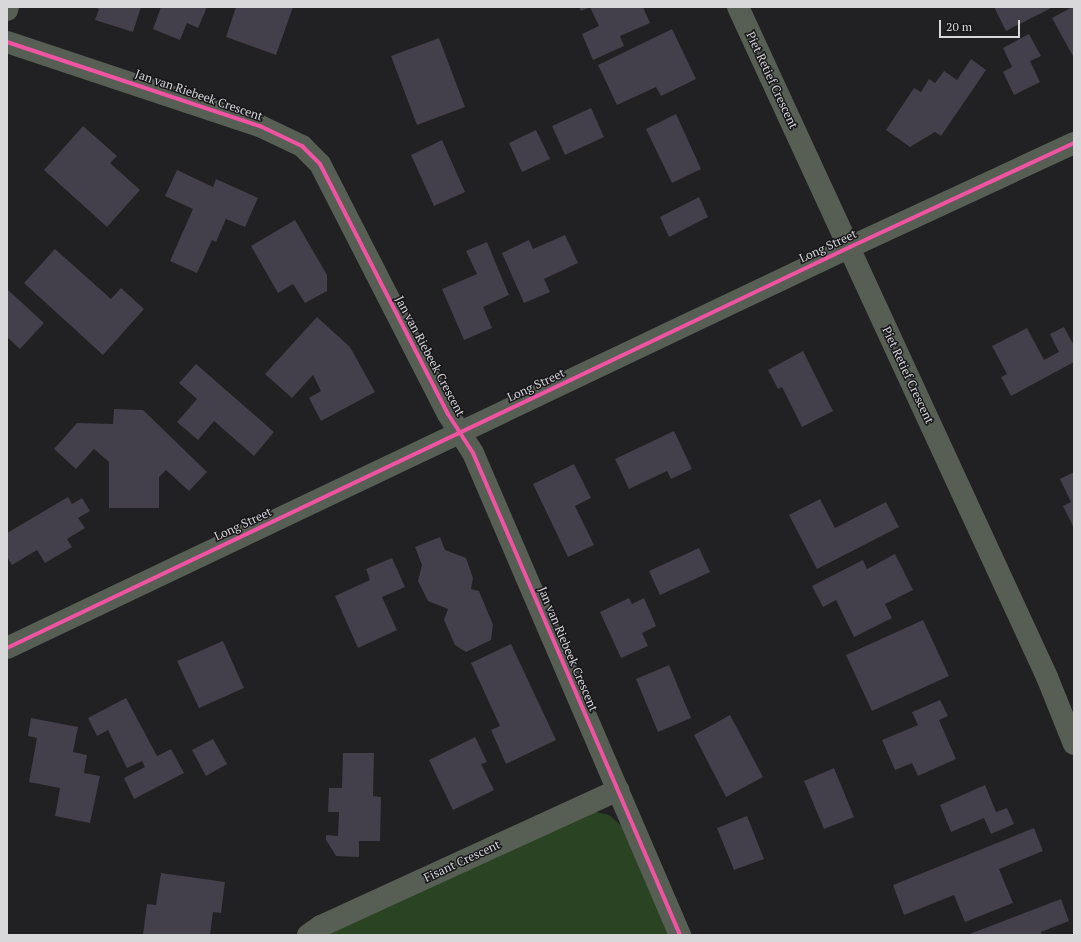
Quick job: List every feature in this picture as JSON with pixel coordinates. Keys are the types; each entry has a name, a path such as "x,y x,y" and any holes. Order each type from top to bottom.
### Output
{"street":[{"name":"Piet Retief Crescent","path":"738,7 850,247 1040,663 1074,744"},
{"name":"Jan van Riebeek Crescent","path":"7,42 260,126 302,146 320,164 448,414 473,453 680,935"},
{"name":"Long Street","path":"7,648 850,247 1074,143"},
{"name":"Fisant Crescent","path":"308,935 321,926 618,790"}],"green space":[{"path":"592,811 609,815 622,826 670,935 321,935"}],"building":[{"path":"94,7 141,7 133,32 95,20 99,9"},
{"path":"161,7 207,7 198,28 187,23 180,40 153,29"},
{"path":"236,7 293,7 276,55 226,37"},
{"path":"579,7 590,7 581,11"},
{"path":"590,7 643,7 650,23 620,36 624,46 593,60 582,34 599,26"},
{"path":"994,7 1053,7 1006,31"},
{"path":"1074,7 1074,58 1052,18"},
{"path":"672,29 696,79 661,96 656,87 617,105 598,65"},
{"path":"1029,34 1041,56 1030,61 1040,82 1014,95 1003,72 1012,67 1003,48"},
{"path":"439,38 465,107 417,125 391,56"},
{"path":"971,59 986,70 941,136 935,132 910,147 886,130 914,88 921,92 929,79 935,83 944,71 957,80"},
{"path":"591,108 604,137 565,155 552,126"},
{"path":"676,114 701,169 672,183 646,129"},
{"path":"83,126 117,156 110,163 140,190 107,227 44,170"},
{"path":"536,130 550,159 522,172 509,143"},
{"path":"442,140 465,192 434,206 411,155"},
{"path":"177,170 213,187 216,179 258,198 245,227 226,219 216,242 212,240 197,273 170,261 193,209 165,196"},
{"path":"699,197 708,217 669,237 660,217"},
{"path":"295,220 327,275 327,291 305,303 293,284 278,293 251,246"},
{"path":"565,235 578,263 544,279 550,292 524,303 502,253 529,240 533,249"},
{"path":"487,242 509,295 483,307 492,328 464,340 442,289 477,274 466,251"},
{"path":"55,249 111,299 121,288 144,309 103,355 24,283"},
{"path":"7,289 44,323 20,349 7,337"},
{"path":"317,317 350,347 375,392 321,421 309,398 321,391 313,375 292,398 265,374"},
{"path":"1064,327 1074,346 1074,362 1011,396 1001,377 1007,374 992,346 1027,328 1044,360 1059,352 1050,334"},
{"path":"803,351 833,411 802,427 782,387 778,389 768,370"},
{"path":"196,364 274,432 254,456 214,421 198,440 177,422 197,399 179,383"},
{"path":"114,409 143,410 207,472 189,491 166,470 159,477 159,508 109,508 109,462 94,449 76,469 54,449 77,423 113,424"},
{"path":"674,431 692,469 671,479 667,471 629,489 615,459"},
{"path":"574,464 591,498 575,506 594,545 568,557 533,484"},
{"path":"1074,472 1074,528 1063,506 1071,502 1060,479"},
{"path":"68,497 72,504 82,498 90,511 78,518 85,528 67,539 72,547 45,563 37,550 12,565 7,557 7,533"},
{"path":"820,499 835,528 886,502 899,527 817,569 789,515"},
{"path":"440,537 445,550 466,558 473,578 471,589 479,591 493,625 491,640 466,652 455,645 444,620 448,609 428,601 418,581 422,565 415,547"},
{"path":"699,548 710,572 660,595 649,571"},
{"path":"895,554 913,590 885,604 892,618 854,637 836,600 823,607 812,586 863,560 867,569"},
{"path":"392,558 405,587 382,597 397,630 358,648 335,596 370,580 366,569"},
{"path":"629,598 632,604 644,598 656,626 642,633 648,646 621,658 600,612"},
{"path":"923,620 949,676 872,711 846,655"},
{"path":"223,641 244,688 199,708 177,661"},
{"path":"511,644 556,740 506,764 491,730 500,726 471,663"},
{"path":"669,665 691,718 658,732 636,679"},
{"path":"126,698 157,756 171,749 184,773 134,799 124,778 145,767 142,761 127,768 108,730 97,736 88,718"},
{"path":"940,700 948,716 939,720 956,759 918,776 912,763 895,770 882,740 918,725 912,712"},
{"path":"730,715 763,777 726,797 694,735"},
{"path":"31,718 78,727 73,752 87,755 84,773 100,776 90,823 55,816 60,788 29,782 37,738 28,736"},
{"path":"475,737 487,762 481,764 494,790 453,810 429,760"},
{"path":"213,739 227,764 206,776 192,750"},
{"path":"343,753 374,753 373,796 381,797 380,841 359,841 359,857 336,856 326,840 326,835 338,836 339,812 328,812 329,788 342,788"},
{"path":"834,768 854,817 824,829 804,781"},
{"path":"985,785 996,812 1007,808 1014,824 991,834 984,818 951,832 940,805"},
{"path":"747,816 764,859 734,870 717,828"},
{"path":"1034,828 1043,851 999,869 1013,903 965,922 954,895 904,915 893,885"},
{"path":"161,873 225,882 221,913 213,912 210,935 143,935 147,904 156,905"},
{"path":"1061,899 1069,921 1041,932 1042,935 967,935"}],"cycle path":[{"path":"7,42 260,126 302,146 320,164 448,414 473,453 680,935"},
{"path":"7,648 850,247 1074,143"}]}
